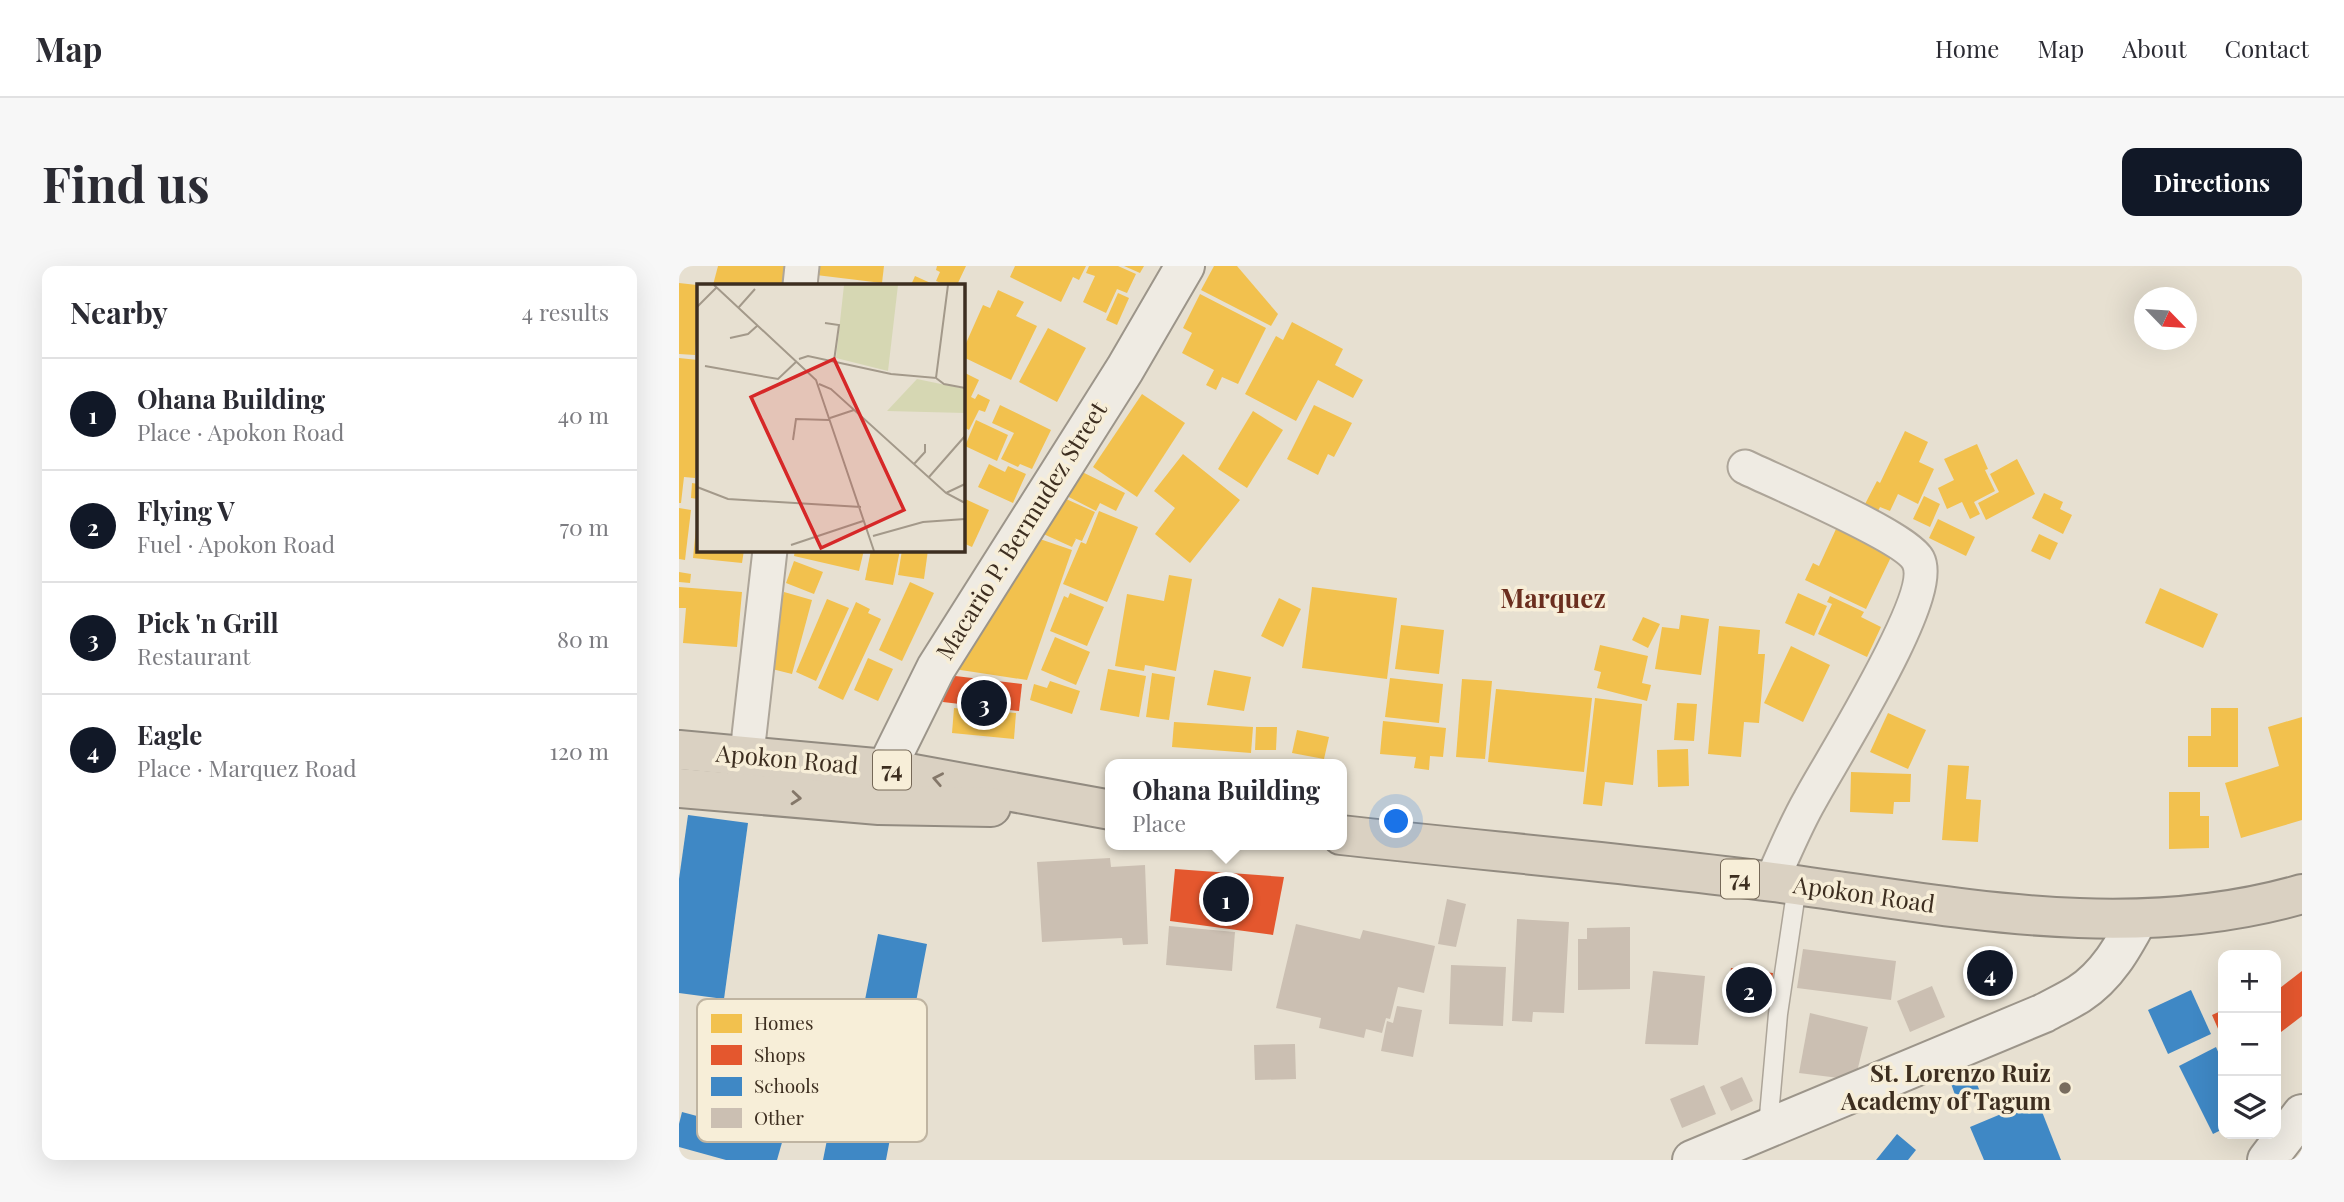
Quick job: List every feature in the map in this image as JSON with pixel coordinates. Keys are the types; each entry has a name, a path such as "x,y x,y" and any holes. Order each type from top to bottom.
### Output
{"highway":[{"name":"Apokon Road","path":"679,750 744,775 1105,810"},
{"name":"Apokon Road","path":"679,788 744,775"},
{"name":"Apokon Road","path":"1347,836 1784,884 2026,916 2080,920 2190,916 2240,909 2302,894"}],"main road":[{"name":"Macario P. Bermudez Street","path":"882,787 936,668 1125,369 1185,266"},
{"path":"1692,1160 2044,1013 2080,993 2102,975 2120,951 2138,919"},
{"path":"2279,1156 2302,1114"}],"street":[{"path":"800,284 802,266"},
{"path":"1745,467 1889,536 1918,561 1921,574 1917,594 1887,664 1808,802 1784,884"},
{"path":"744,775 770,551"}],"lane":[{"path":"1767,1127 1778,1014 1784,884"}],"building: Homes":[{"path":"718,266 788,266 784,284 713,284"},
{"path":"817,266 884,266 882,283 816,275"},
{"path":"937,266 966,266 957,284 936,281 940,272 936,270"},
{"path":"1015,266 1086,266 1079,280 1073,277 1061,302 1010,277"},
{"path":"1089,266 1118,266 1136,274 1127,293 1117,289 1106,313 1083,302 1095,276 1086,273"},
{"path":"1124,266 1144,266 1140,273"},
{"path":"1214,266 1237,266 1278,314 1271,326 1201,290"},
{"path":"915,276 933,284 911,284"},
{"path":"679,283 697,285 695,355 679,354"},
{"path":"998,290 1024,302 1016,316 1037,326 1011,380 964,357 964,348 983,305 990,308"},
{"path":"1118,293 1129,298 1117,325 1106,320"},
{"path":"1200,294 1266,328 1238,384 1222,377 1216,390 1206,385 1214,370 1182,353 1192,333 1183,328"},
{"path":"1292,322 1343,349 1335,365 1363,380 1353,398 1318,380 1296,421 1245,394 1276,336 1283,340"},
{"path":"1048,328 1086,348 1057,402 1019,382"},
{"path":"679,358 697,360 697,459 695,478 684,477 679,503"},
{"path":"964,372 979,380 971,397 975,399 978,394 990,400 985,412 979,410 969,430 964,428"},
{"path":"1142,394 1185,423 1137,497 1093,467"},
{"path":"1000,405 1051,430 1032,469 1020,464 1018,467 1001,459 1014,433 992,423"},
{"path":"1314,405 1352,423 1334,457 1328,454 1318,475 1287,459"},
{"path":"1253,411 1283,430 1247,488 1218,469"},
{"path":"976,420 1008,435 997,461 965,446"},
{"path":"1905,431 1928,442 1919,462 1934,469 1918,504 1898,494 1890,511 1880,507 1877,513 1864,506 1877,481 1880,483"},
{"path":"1977,444 1995,491 1974,502 1980,514 1970,519 1962,502 1947,509 1938,488 1954,480 1944,459"},
{"path":"1183,454 1240,500 1190,563 1155,534 1175,508 1154,491"},
{"path":"2017,459 2035,494 1986,520 1978,503 1999,492 1990,474"},
{"path":"989,464 1005,472 1008,466 1026,474 1013,503 978,487"},
{"path":"1074,468 1125,493 1116,511 1100,503 1096,511 1061,493"},
{"path":"692,483 697,484 697,499 691,498"},
{"path":"2044,493 2063,502 2060,509 2072,515 2063,534 2032,518"},
{"path":"1055,494 1095,512 1082,541 1074,538 1076,539 1072,547 1039,532"},
{"path":"1924,496 1940,504 1930,527 1913,519"},
{"path":"964,498 989,510 972,547 964,543"},
{"path":"679,508 691,510 685,560 679,559"},
{"path":"1099,511 1138,527 1107,602 1063,584 1081,542 1086,544"},
{"path":"1938,519 1975,537 1966,556 1929,538"},
{"path":"696,528 697,551 744,551 742,563 693,558"},
{"path":"1836,529 1892,555 1866,609 1805,580 1813,563 1819,566"},
{"path":"2039,534 2058,543 2050,560 2031,551"},
{"path":"1034,537 1072,550 1027,680 954,669"},
{"path":"795,551 864,551 859,571 794,556"},
{"path":"871,551 900,551 893,585 865,580"},
{"path":"902,551 928,551 924,579 898,575"},
{"path":"794,561 823,572 814,594 786,583"},
{"path":"679,572 691,574 690,583 679,582"},
{"path":"1169,575 1192,579 1176,671 1145,665 1144,671 1115,666 1127,594 1164,601"},
{"path":"910,582 934,593 902,661 879,650"},
{"path":"679,587 742,592 737,647 683,643 686,608 679,608"},
{"path":"1312,587 1397,598 1387,679 1302,668"},
{"path":"2160,588 2218,614 2203,648 2145,623"},
{"path":"784,592 812,600 792,674 764,667"},
{"path":"1070,593 1104,607 1087,646 1050,631 1064,596 1068,598"},
{"path":"1798,593 1827,606 1814,636 1785,623"},
{"path":"1830,596 1864,612 1861,617 1881,627 1867,657 1818,634 1832,604 1827,602"},
{"path":"1279,598 1301,609 1283,647 1261,636"},
{"path":"827,599 849,608 816,681 796,672"},
{"path":"856,602 870,609 868,613 881,619 843,700 818,688"},
{"path":"1681,615 1709,619 1701,675 1655,669 1662,627 1679,629"},
{"path":"1643,617 1660,624 1648,648 1632,640"},
{"path":"1401,625 1444,630 1439,674 1395,669"},
{"path":"1719,626 1760,630 1758,654 1765,654 1759,723 1744,722 1741,757 1708,754"},
{"path":"1055,637 1090,652 1076,685 1041,670"},
{"path":"1600,645 1648,656 1642,683 1651,685 1647,701 1597,688 1601,672 1594,670"},
{"path":"1791,646 1830,665 1803,722 1764,703"},
{"path":"868,658 893,669 878,701 854,690"},
{"path":"1108,669 1146,676 1139,717 1100,710"},
{"path":"1214,670 1251,677 1244,711 1207,705"},
{"path":"1152,673 1175,677 1169,720 1146,717"},
{"path":"1390,678 1443,684 1439,723 1385,717"},
{"path":"1462,679 1492,681 1485,759 1456,757"},
{"path":"1050,681 1080,691 1072,714 1030,700 1034,684 1047,688"},
{"path":"1496,689 1592,698 1584,772 1488,762"},
{"path":"1595,698 1642,704 1633,785 1605,782 1602,806 1583,804"},
{"path":"1677,703 1697,704 1694,741 1674,740"},
{"path":"954,708 1016,713 1014,739 952,733"},
{"path":"2211,708 2238,708 2238,767 2188,767 2188,736 2211,736"},
{"path":"1888,713 1926,730 1908,769 1870,752"},
{"path":"2302,717 2302,820 2241,838 2225,783 2279,766 2268,727"},
{"path":"1383,721 1446,728 1443,757 1430,756 1429,770 1414,768 1416,757 1380,754"},
{"path":"1174,722 1253,727 1251,753 1172,747"},
{"path":"1256,727 1277,727 1276,750 1255,750"},
{"path":"1297,730 1329,737 1324,759 1292,753"},
{"path":"1688,749 1689,786 1658,787 1657,750"},
{"path":"1948,765 1969,766 1966,799 1981,800 1978,842 1942,840"},
{"path":"1851,772 1911,774 1910,802 1894,802 1893,814 1850,812"},
{"path":"2169,792 2200,792 2200,816 2209,816 2209,848 2169,849"}],"building: Shops":[{"path":"947,675 1022,684 1019,711 943,702"},
{"path":"1175,869 1284,877 1273,935 1170,921"},
{"path":"1731,968 1773,973 1768,1009 1726,1004"},
{"path":"2302,971 2302,1016 2281,1032 2281,1013 2281,987"},
{"path":"2218,1012 2218,1029 2212,1015"}],"building: Schools":[{"path":"688,815 748,823 724,999 679,993 679,879"},
{"path":"878,934 927,944 917,999 865,999"},
{"path":"2191,990 2211,1034 2168,1054 2148,1010"},
{"path":"2216,1047 2218,1132 2213,1134 2179,1066"},
{"path":"1972,1072 1981,1094 1958,1103 1950,1081"},
{"path":"2037,1099 2061,1160 1984,1160 1970,1127"},
{"path":"682,1112 697,1116 697,1142 782,1142 777,1160 726,1160 679,1147"},
{"path":"1897,1134 1916,1150 1908,1160 1876,1160"},
{"path":"827,1142 889,1142 886,1160 823,1160"}],"building: Other":[{"path":"1110,858 1111,867 1145,865 1148,944 1123,945 1122,938 1042,942 1037,862"},
{"path":"1447,899 1466,904 1456,947 1438,944"},
{"path":"1517,919 1569,922 1564,1013 1533,1012 1532,1022 1512,1021"},
{"path":"1296,924 1360,939 1363,930 1435,946 1424,993 1398,987 1390,1019 1386,1018 1382,1033 1366,1029 1364,1038 1319,1028 1321,1018 1276,1008"},
{"path":"1169,926 1235,932 1232,971 1166,965"},
{"path":"1630,927 1630,989 1578,990 1578,939 1587,939 1587,928"},
{"path":"1803,949 1896,961 1891,1000 1797,988"},
{"path":"1451,965 1506,967 1503,1026 1449,1024"},
{"path":"1653,971 1705,976 1698,1045 1645,1044"},
{"path":"1932,986 1945,1017 1910,1032 1897,1001"},
{"path":"1397,1006 1422,1010 1413,1057 1381,1051 1387,1021 1393,1023"},
{"path":"1810,1013 1868,1027 1855,1080 1799,1073"},
{"path":"1295,1044 1296,1079 1255,1080 1254,1045"},
{"path":"1742,1077 1753,1101 1731,1111 1720,1087"},
{"path":"1704,1085 1716,1114 1682,1128 1670,1099"}],"place":[{"name":"Pick 'n Grill","path":"984,703"},
{"name":"Ohana Building","path":"1226,899"},
{"name":"Eagle","path":"1990,973"},
{"name":"Flying V","path":"1749,990"},
{"name":"St. Lorenzo Ruiz Academy of Tagum","path":"2065,1088"}],"district":[{"name":"Marquez","path":"1553,599"}]}
